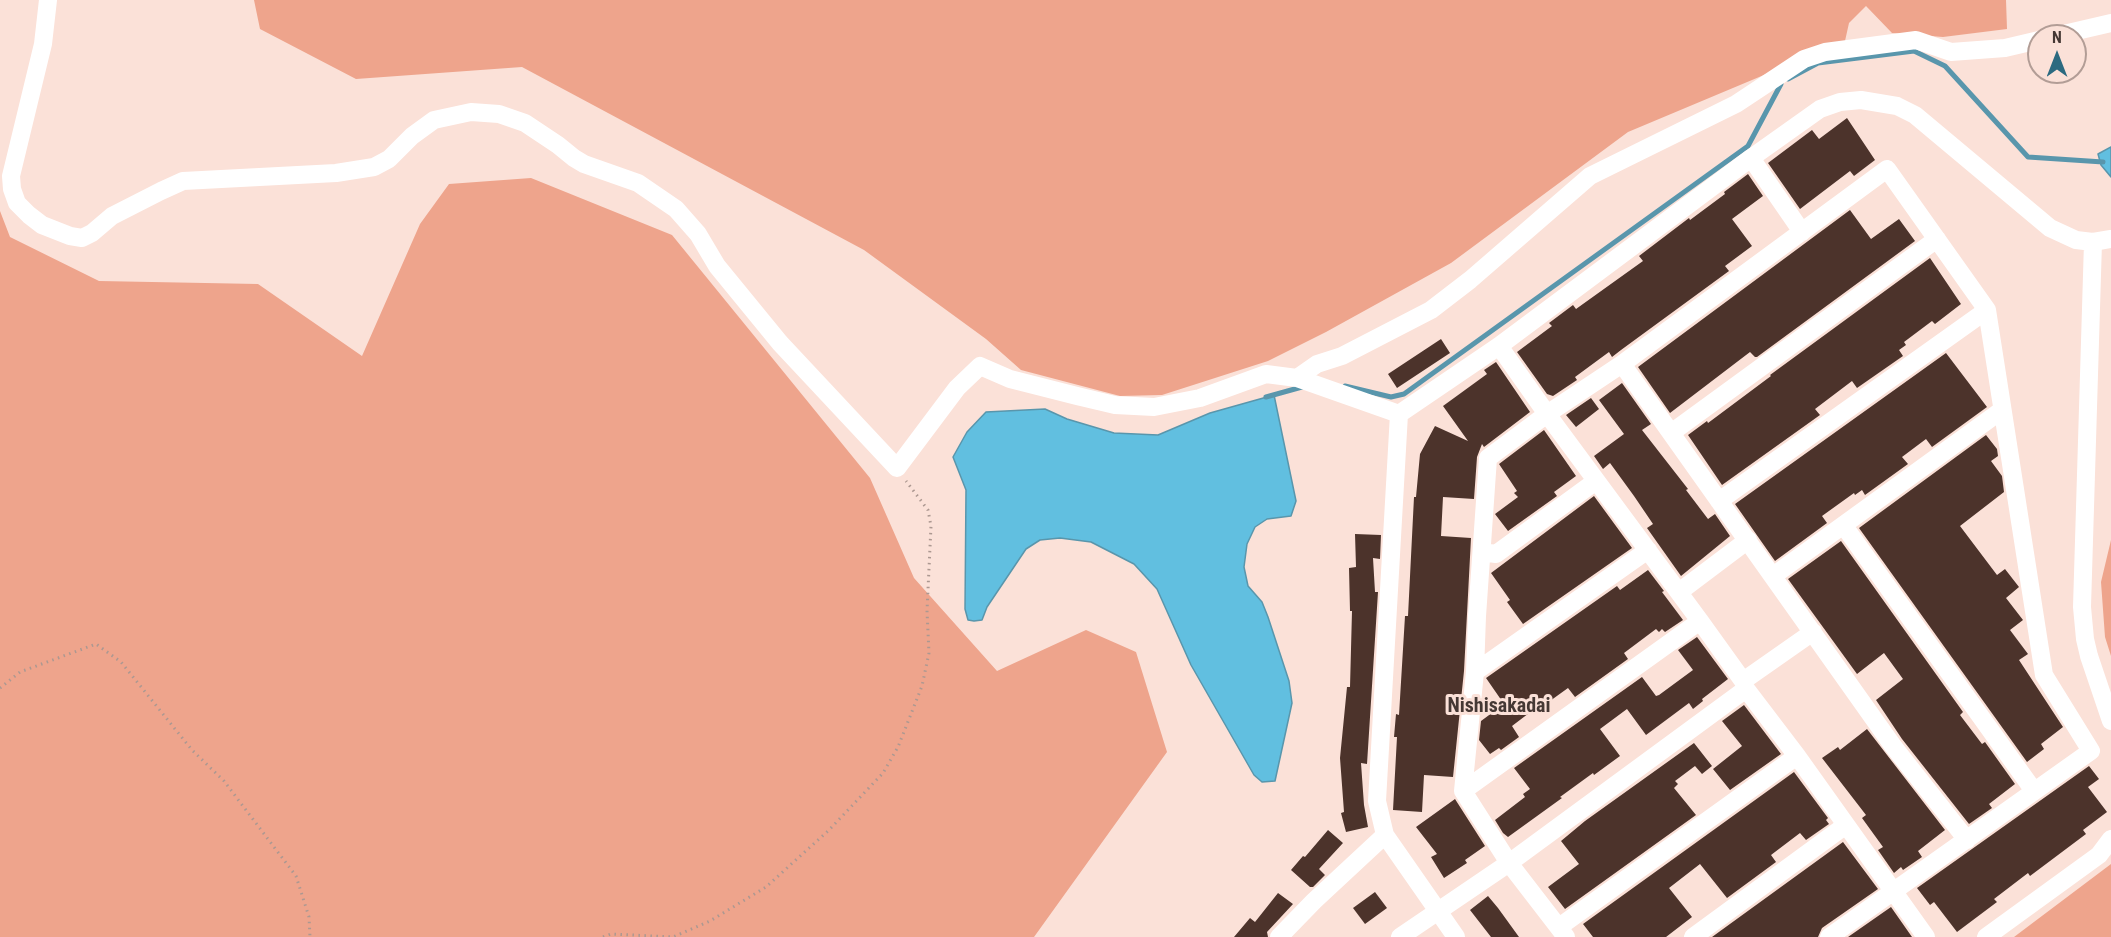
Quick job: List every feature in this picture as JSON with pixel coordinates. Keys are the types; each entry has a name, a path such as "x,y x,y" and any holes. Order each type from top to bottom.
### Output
{"street":[{"path":"48,0 43,44 11,176 12,189 17,203 42,225 69,236 82,238 92,233 112,216 160,190 183,181 336,173 374,167 389,159 412,136 434,120 471,112 499,114 525,123 584,164 638,183 676,209 698,234 717,266 780,343 897,468 957,388 980,366 1010,379 1115,405 1154,407 1200,398 1266,374 1297,378 1399,414"},
{"path":"2087,29 2111,23"},
{"path":"1297,378 1317,364 1342,356 1431,310 1470,280 1590,176 1736,104 1804,58 1825,52 1916,40 1951,52 2005,48 2027,43"},
{"path":"1399,414 1499,346 1820,109 1840,102 1861,100 1897,106 1915,116 2050,228 2076,240 2102,240 2082,607 2089,656 2111,721"},
{"path":"1751,158 1802,232"},
{"path":"1797,756 1563,932 1509,863 1463,791 1475,672 1488,458 1547,414 1622,364 1887,169 1987,310 2044,675 2091,751 1829,937"},
{"path":"1671,433 1937,239"},
{"path":"1719,501 1987,310"},
{"path":"1499,346 1596,482 1701,621 1744,685 1926,937"},
{"path":"1622,364 1893,746 1967,840"},
{"path":"1773,576 2002,410"},
{"path":"1399,414 1377,801 1385,835 1456,937"},
{"path":"1482,552 1496,554 1596,482"},
{"path":"1844,526 2034,791"},
{"path":"1679,592 1748,540"},
{"path":"1475,672 1648,550"},
{"path":"1463,791 1701,621"},
{"path":"1400,937 1509,863 1813,632"},
{"path":"1693,937 1846,825"},
{"path":"1279,937 1385,835"},
{"path":"1986,937 2099,855 2111,839"}],"path":[{"path":"603,937 611,934 673,937 710,921 766,887 829,831 883,773 898,747 922,686 929,653 927,611 931,526 928,510 897,468"},
{"path":"0,688 20,672 96,644 121,662 192,750 224,781 296,876 309,917 310,937"}],"shaded area":[{"path":"254,0 2006,0 2007,29 1943,37 1892,33 1866,6 1849,23 1845,41 1628,132 1451,263 1326,332 1268,361 1162,395 1120,396 1021,370 986,339 864,250 522,67 356,79 260,29"},
{"path":"531,178 672,235 870,478 914,578 997,671 1086,630 1136,652 1167,752 1034,937 0,937 0,211 10,237 99,281 258,284 362,356 420,224 449,184"},
{"path":"2111,540 2111,656 2105,637 2101,582"},
{"path":"2111,864 2111,937 2014,937"}],"water":[{"path":"2111,147 2111,177 2101,165 2098,154"},
{"path":"1274,395 1296,501 1291,516 1267,519 1255,527 1247,544 1244,567 1248,586 1262,602 1268,617 1289,681 1292,703 1275,781 1262,782 1254,775 1191,665 1157,589 1134,564 1091,542 1060,538 1040,540 1026,549 987,607 982,620 968,620 965,609 966,490 953,457 967,432 986,412 1045,409 1067,419 1114,433 1158,435 1210,413"}],"building":[{"path":"1847,118 1875,160 1854,176 1850,171 1800,209 1768,163 1812,130 1819,139"},
{"path":"1748,174 1763,196 1732,219 1752,246 1725,266 1729,271 1612,357 1609,352 1575,377 1577,380 1553,396 1547,394 1517,352 1552,326 1549,323 1573,305 1576,309 1643,261 1639,256 1725,194 1724,192"},
{"path":"1850,210 1871,239 1899,219 1915,241 1757,357 1750,352 1670,413 1638,367"},
{"path":"1930,258 1961,304 1935,324 1932,321 1904,342 1906,345 1899,350 1903,356 1857,388 1852,381 1815,409 1820,415 1722,485 1688,435 1707,421 1708,423"},
{"path":"1441,339 1450,353 1397,388 1388,374"},
{"path":"1946,353 1987,407 1932,447 1926,439 1902,457 1908,464 1865,495 1862,490 1855,495 1854,493 1822,516 1827,523 1775,561 1735,504"},
{"path":"1496,362 1530,412 1484,447 1482,444 1477,457 1474,499 1443,497 1441,536 1471,538 1464,671 1453,777 1424,775 1422,812 1393,810 1397,737 1394,737 1396,714 1399,715 1405,616 1408,616 1414,497 1416,497 1420,454 1435,426 1468,441 1443,406 1487,374 1484,370"},
{"path":"1622,383 1651,424 1642,430 1688,489 1686,490 1708,519 1715,514 1730,536 1681,576 1647,528 1653,524 1634,496 1610,463 1603,469 1594,456 1624,434 1599,400"},
{"path":"1591,398 1599,409 1576,427 1566,415"},
{"path":"1544,430 1576,476 1554,492 1557,496 1508,531 1495,514 1518,497 1514,493 1517,491 1499,464"},
{"path":"1986,435 1997,449 1998,456 1991,461 2002,476 2004,492 1960,526 1997,575 2005,569 2019,587 2006,598 2023,620 2010,630 2028,654 2019,660 2063,727 2041,744 2044,749 2027,762 1859,528"},
{"path":"1594,496 1632,548 1523,624 1507,602 1510,600 1491,573"},
{"path":"1355,534 1381,535 1380,559 1373,558 1375,592 1378,592 1367,764 1361,763 1368,827 1346,832 1341,813 1344,812 1340,758 1347,687 1350,687 1352,611 1350,611 1349,568 1356,567"},
{"path":"1841,541 1963,712 1960,715 1982,744 1985,742 2015,784 1989,804 1992,808 1969,824 1902,739 1876,700 1903,679 1884,653 1857,674 1788,579"},
{"path":"1648,570 1683,620 1665,632 1662,629 1659,632 1656,629 1624,653 1628,659 1575,697 1568,688 1543,706 1541,704 1512,726 1519,737 1501,750 1499,748 1490,754 1479,740 1481,721 1504,704 1486,678 1617,586 1620,590"},
{"path":"1697,637 1728,679 1693,709 1689,703 1646,735 1627,709 1600,729 1620,756 1594,775 1593,773 1508,837 1503,833 1495,820 1525,797 1523,794 1530,789 1514,768 1642,677 1656,696 1659,695 1693,670 1678,650"},
{"path":"1744,705 1781,754 1730,790 1713,769 1742,746 1722,721"},
{"path":"1867,729 1945,830 1918,851 1922,857 1903,870 1901,867 1894,873 1878,850 1883,847 1862,818 1866,815 1822,758 1838,747 1840,750"},
{"path":"1694,743 1712,766 1702,774 1695,766 1675,781 1678,784 1674,788 1696,815 1565,909 1548,887 1579,864 1561,841 1585,821"},
{"path":"2089,766 2099,779 2088,787 2107,812 2083,830 2086,834 2030,876 2028,873 1994,899 1997,902 1957,932 1934,902 1930,905 1917,888"},
{"path":"1794,772 1828,818 1826,820 1829,824 1806,840 1800,833 1771,855 1776,862 1727,898 1700,864 1669,888 1692,917 1666,937 1593,937 1583,924"},
{"path":"1455,799 1485,846 1465,860 1467,863 1444,878 1431,857 1437,854 1416,827"},
{"path":"1328,830 1343,843 1319,869 1325,875 1313,887 1310,887 1291,870"},
{"path":"1843,842 1878,889 1822,928 1818,937 1712,937"},
{"path":"1375,892 1387,908 1365,924 1353,908"},
{"path":"1278,893 1293,904 1267,932 1268,937 1234,937 1250,918 1255,922"},
{"path":"1488,896 1519,937 1491,937 1470,910"},
{"path":"1891,907 1912,937 1848,937"}],"waterway":[{"path":"1788,79 1818,63 1914,51 1945,66 2028,157 2103,162"},
{"path":"1345,386 1391,397 1404,394 1748,146 1781,84"},
{"path":"1266,397 1302,387"}],"district":[{"name":"Nishisakadai","path":"1499,707"}]}
